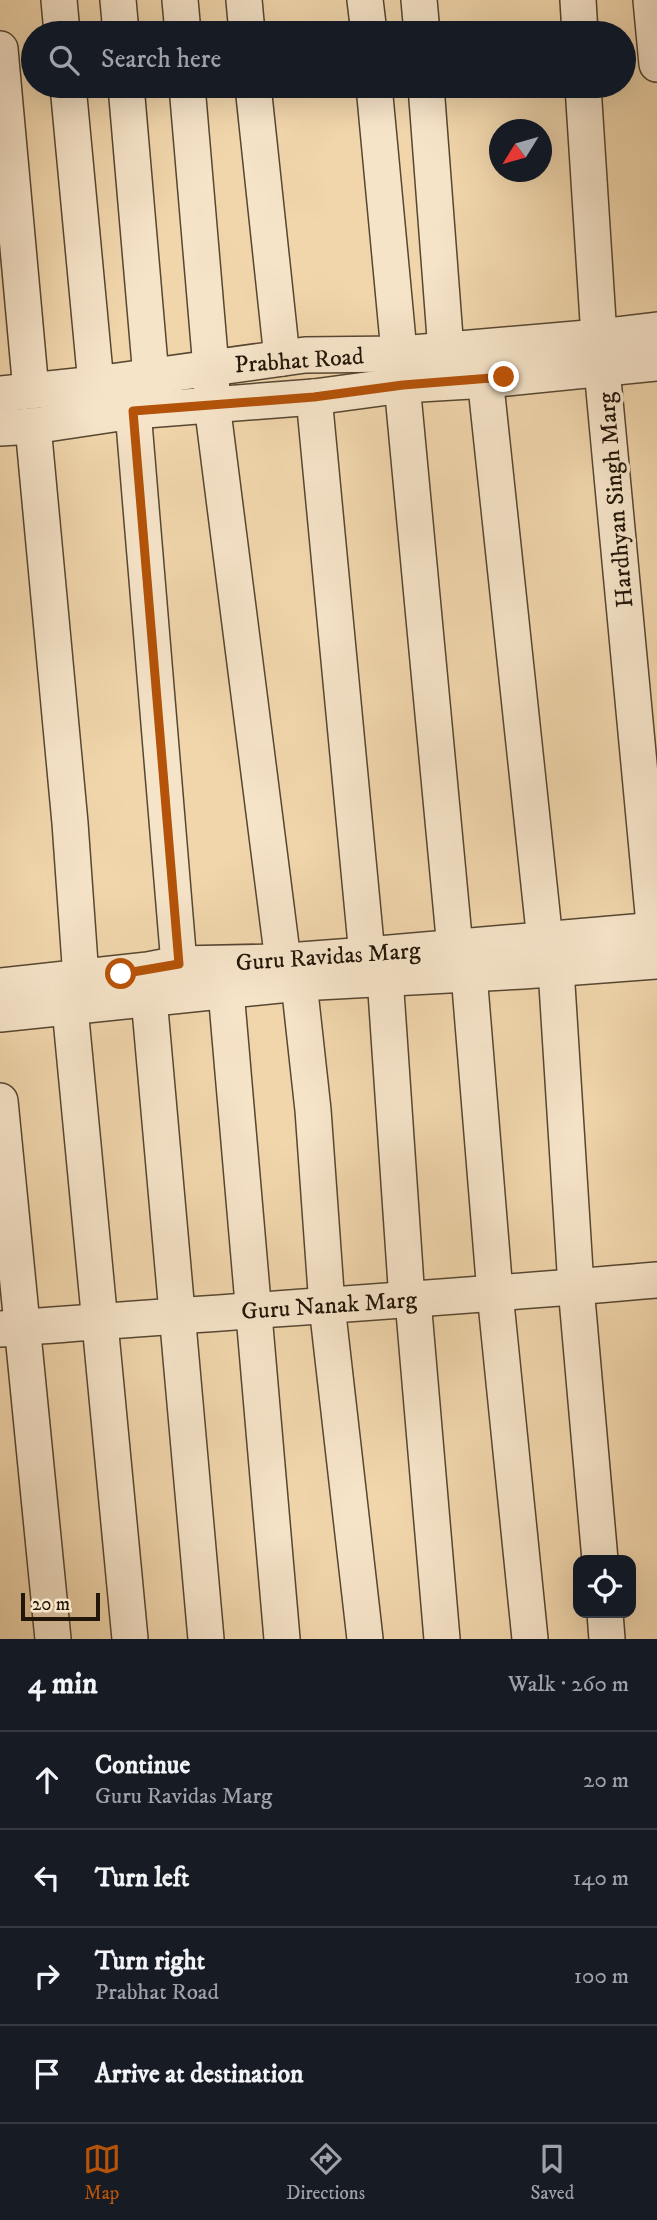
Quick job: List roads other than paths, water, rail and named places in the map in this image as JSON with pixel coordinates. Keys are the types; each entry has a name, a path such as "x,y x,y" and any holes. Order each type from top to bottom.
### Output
{"street":[{"path":"59,0 61,21"},
{"path":"118,0 120,21"},
{"path":"180,0 182,21"},
{"path":"244,0 246,21"},
{"path":"365,0 368,21"},
{"path":"419,0 421,21"},
{"path":"578,0 579,21"},
{"path":"651,0 657,64"},
{"path":"0,49 16,393"},
{"path":"69,98 96,384"},
{"path":"127,98 150,377 133,411 179,964"},
{"path":"188,98 212,404 291,972 313,1110 327,1307 365,1639"},
{"path":"254,98 282,358"},
{"path":"375,98 530,1639"},
{"path":"427,98 446,351"},
{"name":"Hardhyan Singh Marg","path":"584,98 601,353 656,944"},
{"path":"601,353 657,330"},
{"name":"Prabhat Road","path":"17,427 133,411 314,397 402,370 446,351 484,364"},
{"path":"601,353 657,363"},
{"name":"Prabhat Road","path":"16,393 304,355 402,370 601,353"},
{"path":"484,364 550,955 600,1555"},
{"path":"314,397 376,967 442,1639"},
{"path":"17,427 70,823 76,993 99,1322 130,1639"},
{"name":"Guru Ravidas Marg","path":"0,1014 179,964 291,972 550,955 656,944"},
{"name":"Guru Ravidas Marg","path":"0,986 149,998 226,991 291,972"},
{"path":"226,991 282,1639"},
{"path":"149,998 206,1639"},
{"path":"0,1101 11,1328 53,1639"},
{"name":"Guru Nanak Marg","path":"11,1328 327,1307 657,1280"},
{"path":"605,1618 607,1639"}]}
